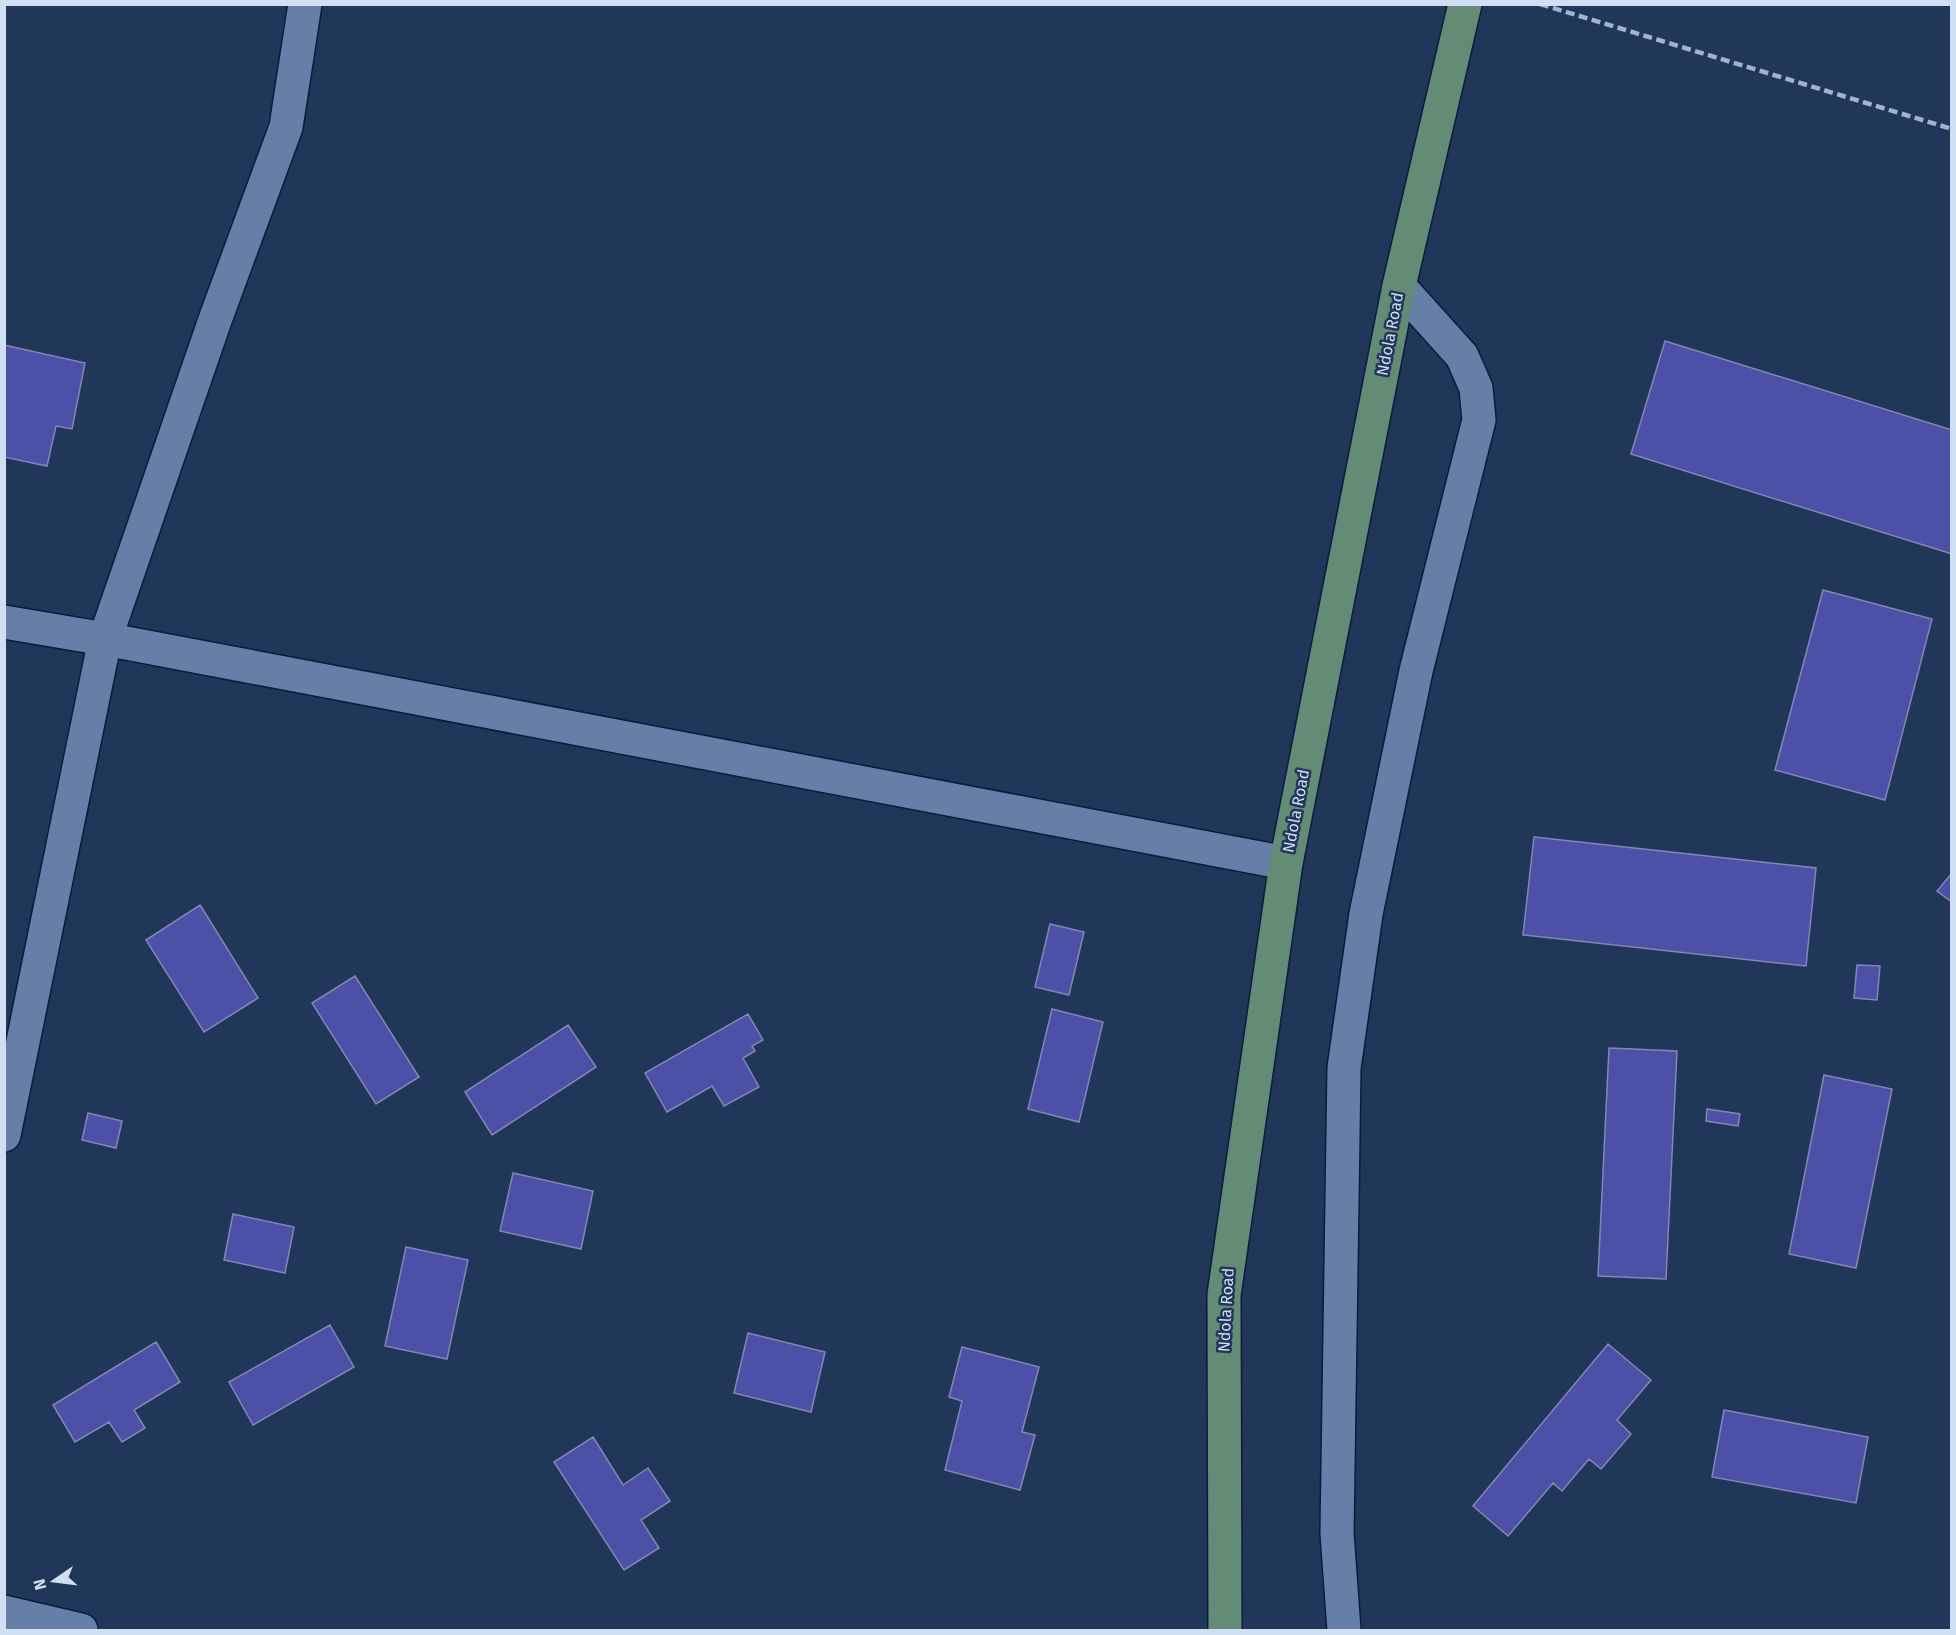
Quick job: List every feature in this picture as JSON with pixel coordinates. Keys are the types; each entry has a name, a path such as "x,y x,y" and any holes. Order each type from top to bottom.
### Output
{"main road":[{"name":"Ndola Road","path":"1225,1630 1224,1294 1286,863 1399,286 1465,4"}],"street":[{"path":"4,1135 105,639 215,320 286,127 306,4"},
{"path":"1344,1630 1337,1533 1344,1068 1366,914 1416,671 1479,420 1476,388 1462,356 1399,286"},
{"path":"4,622 105,639 1286,863"},
{"path":"4,1612 81,1630"}],"building":[{"path":"1665,341 1952,430 1952,554 1631,454"},
{"path":"4,345 85,363 72,429 56,426 47,466 4,457"},
{"path":"1823,590 1932,619 1885,800 1775,770"},
{"path":"1534,837 1816,868 1806,966 1523,935"},
{"path":"1952,873 1952,902 1937,891"},
{"path":"200,905 258,998 204,1032 146,940"},
{"path":"1050,924 1084,932 1069,995 1035,987"},
{"path":"1857,965 1880,966 1877,1000 1854,998"},
{"path":"355,976 419,1077 376,1104 312,1003"},
{"path":"1052,1009 1103,1022 1079,1122 1028,1109"},
{"path":"748,1014 763,1040 752,1046 755,1051 743,1058 759,1087 724,1106 712,1086 667,1112 645,1073"},
{"path":"568,1025 596,1067 492,1135 465,1092"},
{"path":"1609,1048 1677,1051 1666,1279 1598,1276"},
{"path":"1824,1075 1892,1089 1856,1268 1789,1254"},
{"path":"1707,1109 1740,1114 1738,1126 1706,1121"},
{"path":"88,1113 122,1121 116,1148 82,1140"},
{"path":"513,1173 593,1191 581,1249 500,1231"},
{"path":"233,1214 294,1227 285,1273 224,1260"},
{"path":"406,1247 468,1260 447,1359 385,1346"},
{"path":"330,1325 354,1367 253,1425 229,1382"},
{"path":"748,1333 825,1352 811,1412 734,1393"},
{"path":"156,1342 180,1382 134,1410 145,1428 122,1442 109,1422 75,1442 53,1405"},
{"path":"1608,1344 1651,1380 1617,1420 1631,1434 1601,1469 1589,1459 1562,1491 1553,1483 1508,1536 1473,1506"},
{"path":"962,1347 1039,1367 1022,1432 1035,1435 1020,1490 945,1470 962,1401 949,1397"},
{"path":"1724,1410 1868,1437 1856,1503 1712,1477"},
{"path":"593,1437 623,1485 648,1468 670,1501 641,1520 659,1548 624,1570 554,1462"}],"railway":[{"path":"1540,4 1952,129"}]}
